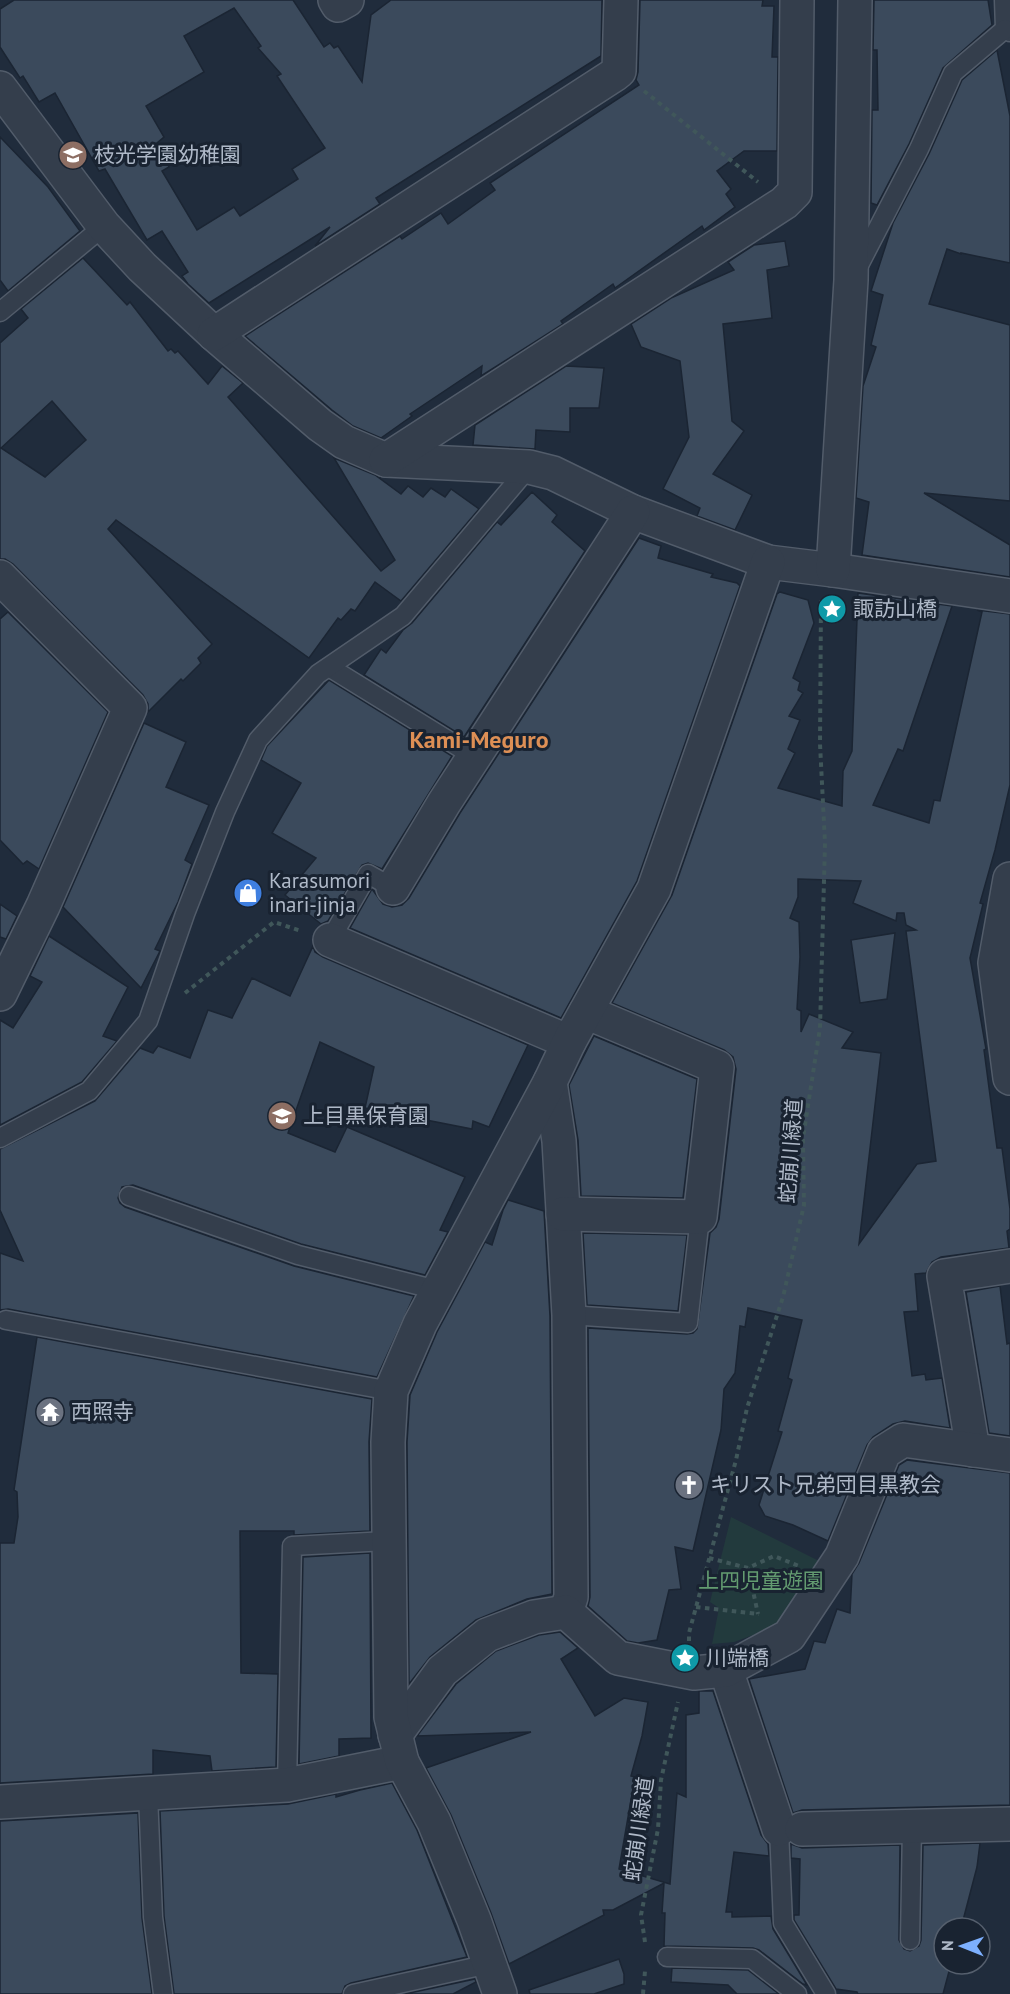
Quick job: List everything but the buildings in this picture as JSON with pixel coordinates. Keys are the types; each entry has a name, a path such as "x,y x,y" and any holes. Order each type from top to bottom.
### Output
{"street":[{"path":"335,0 338,5 346,0"},
{"path":"214,334 619,70 621,0"},
{"path":"386,460 784,203 795,192 796,0"},
{"path":"827,569 851,280 855,0"},
{"path":"0,88 104,226 142,267 214,334 320,425 344,442 386,460 529,467 553,473 633,512 768,562 1010,596"},
{"path":"393,888 633,512"},
{"path":"500,1994 474,1920 434,1822 399,1748 391,1717 387,1541 391,1391 437,1290 550,1082 568,1042 654,889 768,562"},
{"path":"0,577 130,708 43,906 0,994"},
{"path":"1008,894 1002,966 1010,1078"},
{"path":"330,940 568,1042"},
{"path":"563,1214 700,1217 717,1067 586,1011"},
{"path":"550,1082 559,1141 569,1315 571,1597 566,1612"},
{"path":"973,1450 944,1276 1010,1266"},
{"path":"566,1612 618,1658 706,1671 789,1636 842,1556 884,1452 903,1440 1010,1455"},
{"path":"0,1802 286,1785 399,1748 442,1671 487,1635 534,1617 566,1612"},
{"path":"706,1671 791,1829 1010,1824"}],"lane":[{"path":"851,280 919,148 953,73 1007,30 1004,0"},
{"path":"0,312 104,226"},
{"path":"0,1138 89,1091 148,1020 185,914 225,812 258,740 318,674 403,616 529,467"},
{"path":"329,667 475,757"},
{"path":"330,940 368,874 393,888"},
{"path":"129,1196 298,1255 437,1290"},
{"path":"569,1315 688,1323 700,1217"},
{"path":"6,1320 391,1391"},
{"path":"286,1785 292,1546 387,1541"},
{"path":"148,1794 153,1917 163,1994"},
{"path":"910,1940 912,1826"},
{"path":"791,1829 783,1923 826,1994"},
{"path":"668,1957 752,1959 797,1994"},
{"path":"353,1994 489,1964"}],"path":[{"path":"619,70 784,203"},
{"name":"蛇崩川緑道","path":"646,1947 641,1915 658,1829 661,1780 706,1671 708,1651 692,1648 689,1633 736,1460 747,1408 783,1297 804,1205 803,1138 820,1028 825,843 820,744 827,569"},
{"path":"142,1028 274,922 330,940"},
{"path":"709,1558 748,1568 774,1556 800,1567"},
{"path":"748,1568 758,1614"},
{"path":"696,1607 758,1614 770,1612"},
{"path":"643,1994 645,1971"}],"green space":[{"name":"上四児童遊園","path":"731,1517 825,1564 783,1624 734,1642 712,1644 719,1608 710,1602"}],"place":[{"name":"枝光学園幼稚園","path":"73,155"},
{"name":"諏訪山橋","path":"832,609"},
{"name":"Karasumori inari-jinja","path":"248,893"},
{"name":"上目黒保育園","path":"282,1116"},
{"name":"西照寺","path":"50,1412"},
{"name":"キリスト兄弟団目黒教会","path":"689,1485"},
{"name":"川端橋","path":"685,1658"}],"district":[{"name":"Kami-Meguro","path":"479,740"}]}
